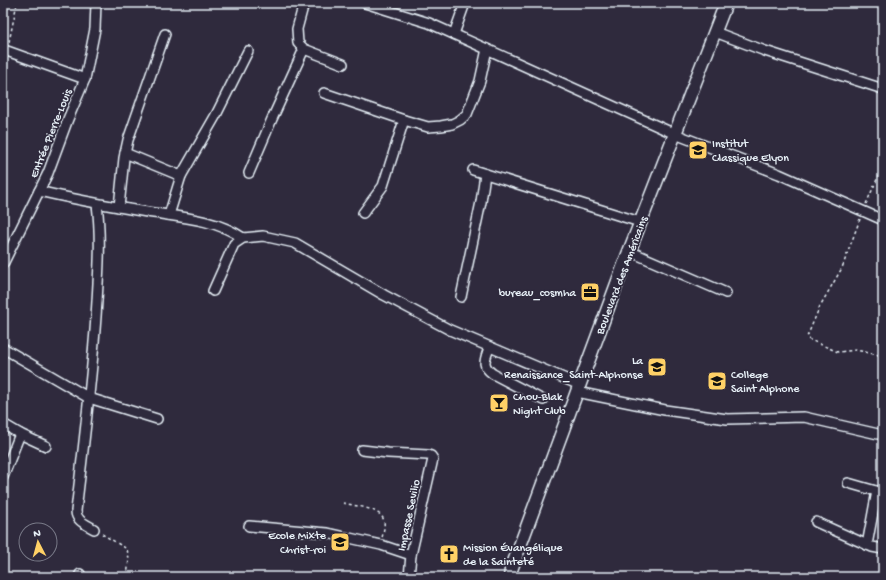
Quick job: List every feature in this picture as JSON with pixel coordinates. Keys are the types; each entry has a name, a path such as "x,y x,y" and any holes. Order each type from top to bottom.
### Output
{"main road":[{"name":"Boulevard des Américains","path":"509,575 640,222 726,3"}],"street":[{"name":"Entrée Pierre-Louis","path":"3,264 48,173 68,118 85,79 95,29 96,3"},
{"path":"304,3 297,29 298,43 304,49 343,64"},
{"path":"365,3 429,23 675,134 779,174 883,220"},
{"path":"454,34 465,3"},
{"path":"715,32 765,51 883,89"},
{"path":"119,207 125,153 128,140 165,34"},
{"path":"249,173 304,49"},
{"path":"324,93 428,127 452,124 467,114 480,81 487,49"},
{"path":"7,51 85,79"},
{"path":"169,215 181,176 216,115 248,51"},
{"path":"363,212 383,186 404,120"},
{"path":"125,153 181,176"},
{"path":"473,170 640,222"},
{"path":"461,298 481,202 485,174"},
{"path":"39,191 97,204 195,220 232,230 243,238"},
{"path":"94,529 78,520 76,511 94,353 100,245 100,222 97,204"},
{"path":"213,291 234,244 243,238 263,236 295,244 384,295 450,330 579,389 665,410 727,419 804,417 883,434"},
{"path":"629,252 726,293"},
{"path":"3,348 89,398 157,420"},
{"path":"490,348 484,361 486,369 543,400"},
{"path":"3,424 46,446"},
{"path":"3,478 20,434"},
{"name":"Impasse Sevilio","path":"362,450 388,454 428,455 433,459 411,555 409,577"},
{"path":"848,483 880,492 867,545"},
{"path":"816,522 867,545 883,549"},
{"path":"249,526 319,532 381,545 411,555"}],"path":[{"path":"3,69 17,3"},
{"path":"883,166 863,211 842,268 820,306 807,337 808,339 838,352 856,350 883,356"},
{"path":"343,503 378,512 383,516 384,522 381,545"},
{"path":"94,529 127,549 129,559 127,577"}],"place":[{"name":"Institut Classique Elyon","path":"698,150"},
{"name":"bureau_cosmha","path":"590,292"},
{"name":"La Renaissance_Saint-Alphonse","path":"657,367"},
{"name":"College Saint Alphone","path":"717,381"},
{"name":"Chou-Blak Night Club","path":"499,403"},
{"name":"Ecole Mixte Christ-roi","path":"340,542"},
{"name":"Mission Évangélique de la Sainteté","path":"449,554"}]}
